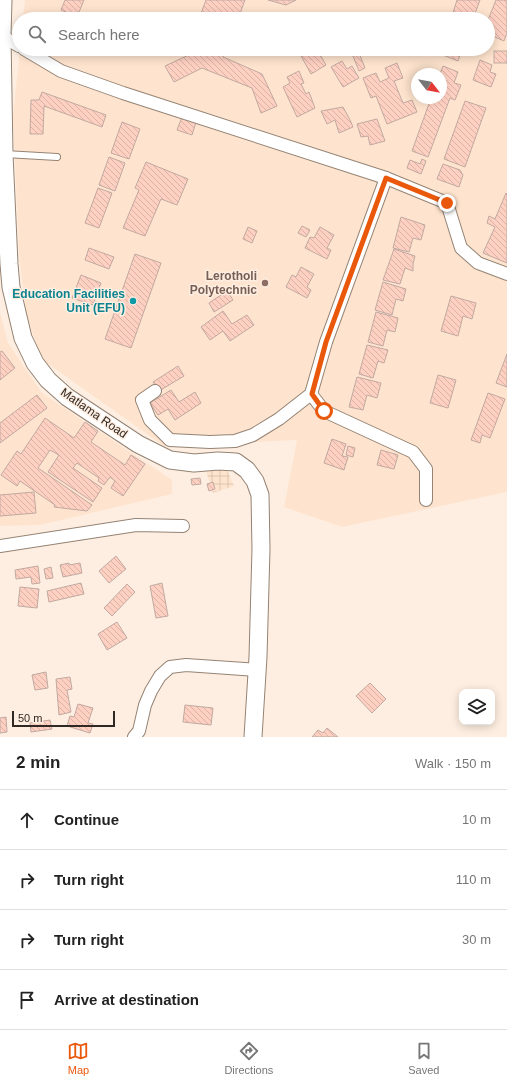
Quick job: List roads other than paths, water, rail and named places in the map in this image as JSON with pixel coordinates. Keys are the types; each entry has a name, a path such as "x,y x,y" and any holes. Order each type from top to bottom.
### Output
{"street":[{"name":"Matlama Road","path":"3,0 2,36 7,265 23,338 35,363 48,380 67,397 138,444 170,460 194,463 218,461 236,462 247,470 255,481 260,495 260,541 258,670 253,737"},
{"path":"2,36 12,42"},
{"path":"36,56 61,71 386,178 447,203 461,248 478,263 507,274"},
{"path":"155,391 142,400 150,420 170,440 210,442 235,441 252,435 279,419 312,394 326,342 386,178"},
{"path":"312,394 324,411 413,452 426,469 426,500"},
{"path":"0,546 136,525 183,526"},
{"path":"134,737 139,731 145,705 151,691 160,676 170,667 186,665 258,670"}],"lane":[{"path":"4,154 57,157"}],"place":[{"name":"Lerotholi Polytechnic","path":"265,283"},
{"name":"Education Facilities Unit (EFU)","path":"133,301"}]}
